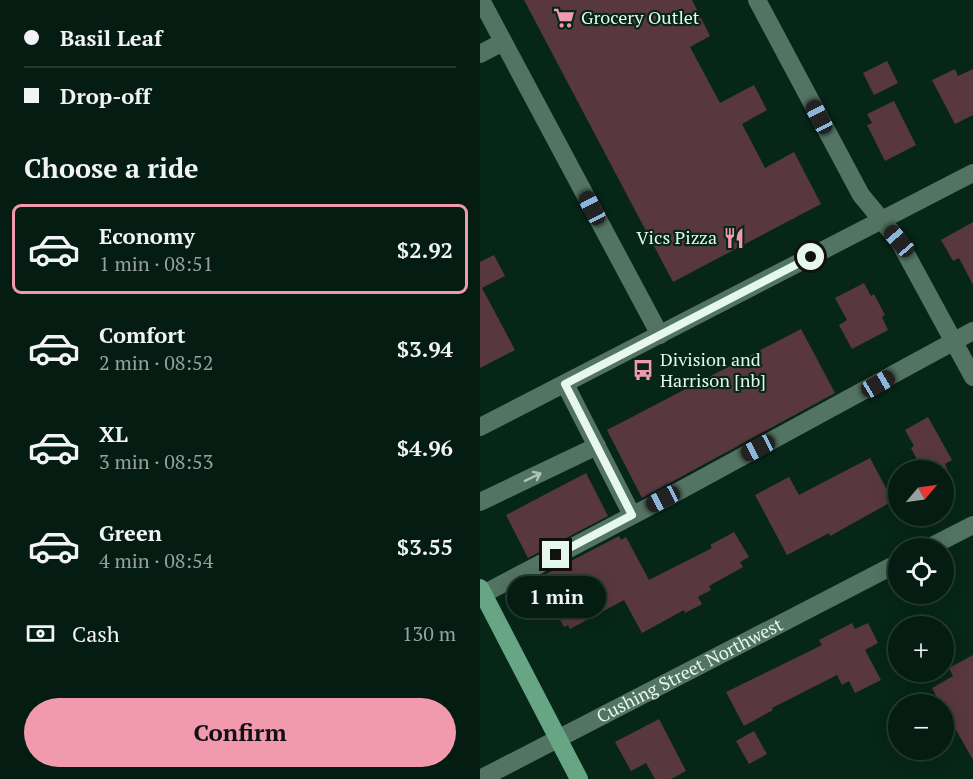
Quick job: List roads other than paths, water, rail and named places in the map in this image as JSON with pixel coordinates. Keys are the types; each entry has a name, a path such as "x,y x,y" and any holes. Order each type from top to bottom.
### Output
{"main road":[{"path":"481,591 579,779"}],"street":[{"path":"481,0 660,334"},
{"path":"757,0 861,195 899,241 973,377"},
{"path":"480,54 503,42"},
{"path":"480,427 973,173"},
{"path":"481,591 632,515 973,331"},
{"path":"565,384 632,515"},
{"path":"480,502 597,446"},
{"path":"948,538 973,525"},
{"name":"Cushing Street Northwest","path":"480,779 888,568"}],"place":[{"name":"Grocery Outlet","path":"564,18"},
{"name":"Vics Pizza","path":"734,238"},
{"name":"Division and Harrison [nb]","path":"643,370"}]}
